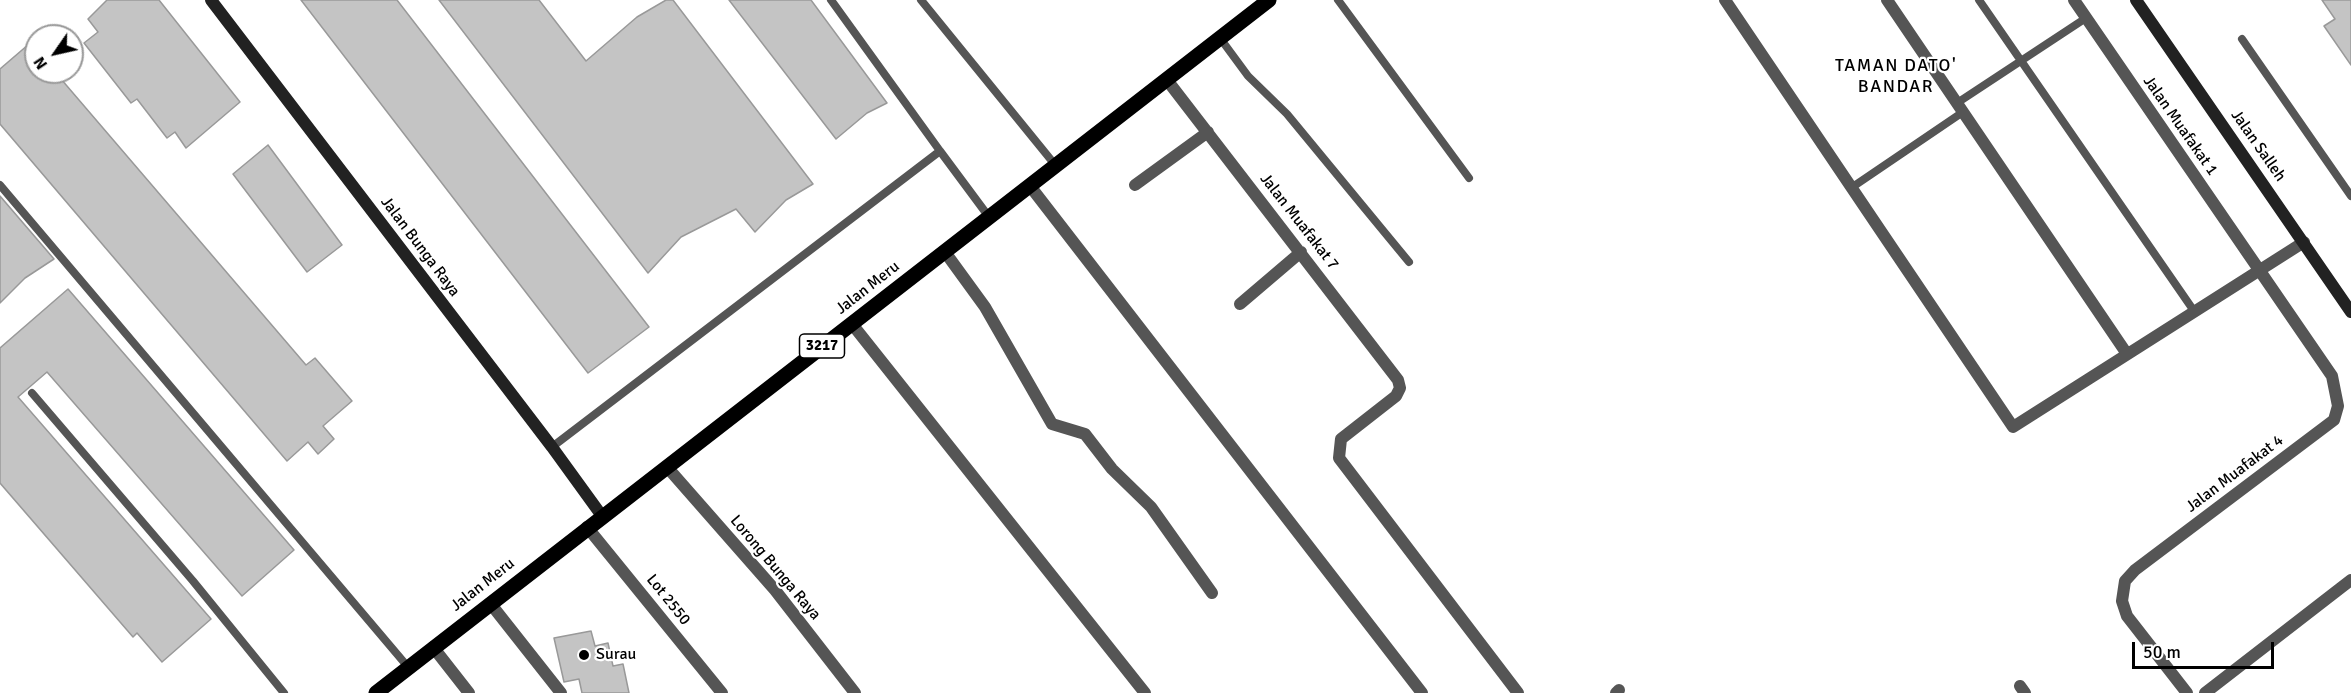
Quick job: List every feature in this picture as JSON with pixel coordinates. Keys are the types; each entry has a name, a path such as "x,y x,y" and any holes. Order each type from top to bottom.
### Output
{"main road":[{"name":"Jalan Meru","path":"376,693 433,646 1269,0"}],"street":[{"name":"Jalan Bunga Raya","path":"211,0 552,447 602,516"},
{"path":"1725,0 2013,427 2304,242"},
{"path":"1887,0 2127,354"},
{"name":"Jalan Muafakat 1","path":"2074,0 2259,270"},
{"name":"Jalan Salleh","path":"2136,0 2351,312"},
{"name":"Jalan Muafakat 7","path":"1167,80 1391,369 1400,388 1396,396 1346,432 1339,446 1340,459 1518,693"},
{"path":"1135,185 1208,132"},
{"path":"1030,186 1422,693"},
{"path":"945,252 985,307 1052,424 1085,434 1112,469 1151,507 1212,593"},
{"path":"1240,304 1301,252"},
{"name":"Jalan Muafakat 4","path":"2187,693 2127,616 2122,601 2125,582 2134,570 2334,420 2338,406 2332,376 2259,270"},
{"path":"852,324 1145,693"},
{"name":"Lorong Bunga Raya","path":"667,467 775,590 855,693"},
{"name":"Lot 2550","path":"587,527 722,693"},
{"path":"2205,693 2351,580"},
{"path":"490,603 561,693"},
{"path":"433,646 469,693"}],"lane":[{"path":"831,0 990,217"},
{"path":"921,0 1056,166"},
{"path":"1338,0 1468,178"},
{"path":"1979,0 2194,311"},
{"path":"1851,188 2021,61 2086,18"},
{"path":"1220,38 1248,76 1287,114 1409,262"},
{"path":"2242,39 2351,196"},
{"path":"552,447 940,151"},
{"path":"0,185 408,667"},
{"path":"32,393 194,581 284,693"}],"building":[{"path":"107,0 159,0 240,102 186,148 175,132 167,138 137,99 131,103 84,43 98,32 88,19"},
{"path":"301,0 397,0 649,327 588,373"},
{"path":"439,0 539,0 586,61 637,17 666,0 673,0 813,184 786,200 755,232 736,209 681,237 648,273"},
{"path":"729,0 811,0 887,103 867,113 836,139"},
{"path":"2322,0 2351,0 2351,65 2324,26 2335,19"},
{"path":"24,48 24,84 65,84 306,365 315,358 352,401 323,426 334,439 318,454 308,442 287,461 0,124 0,69"},
{"path":"268,145 342,245 307,272 233,174"},
{"path":"0,196 54,259 25,278 0,303"},
{"path":"68,289 294,550 242,596 47,372 18,397 211,619 162,662 137,633 133,637 0,483 0,348"},
{"name":"Surau","path":"591,631 595,646 608,643 613,666 623,664 629,693 582,693 579,679 564,682 554,638"}],"place":[{"name":"Surau","path":"584,655"}],"district":[{"name":"TAMAN DATO' BANDAR","path":"1896,76"}]}
